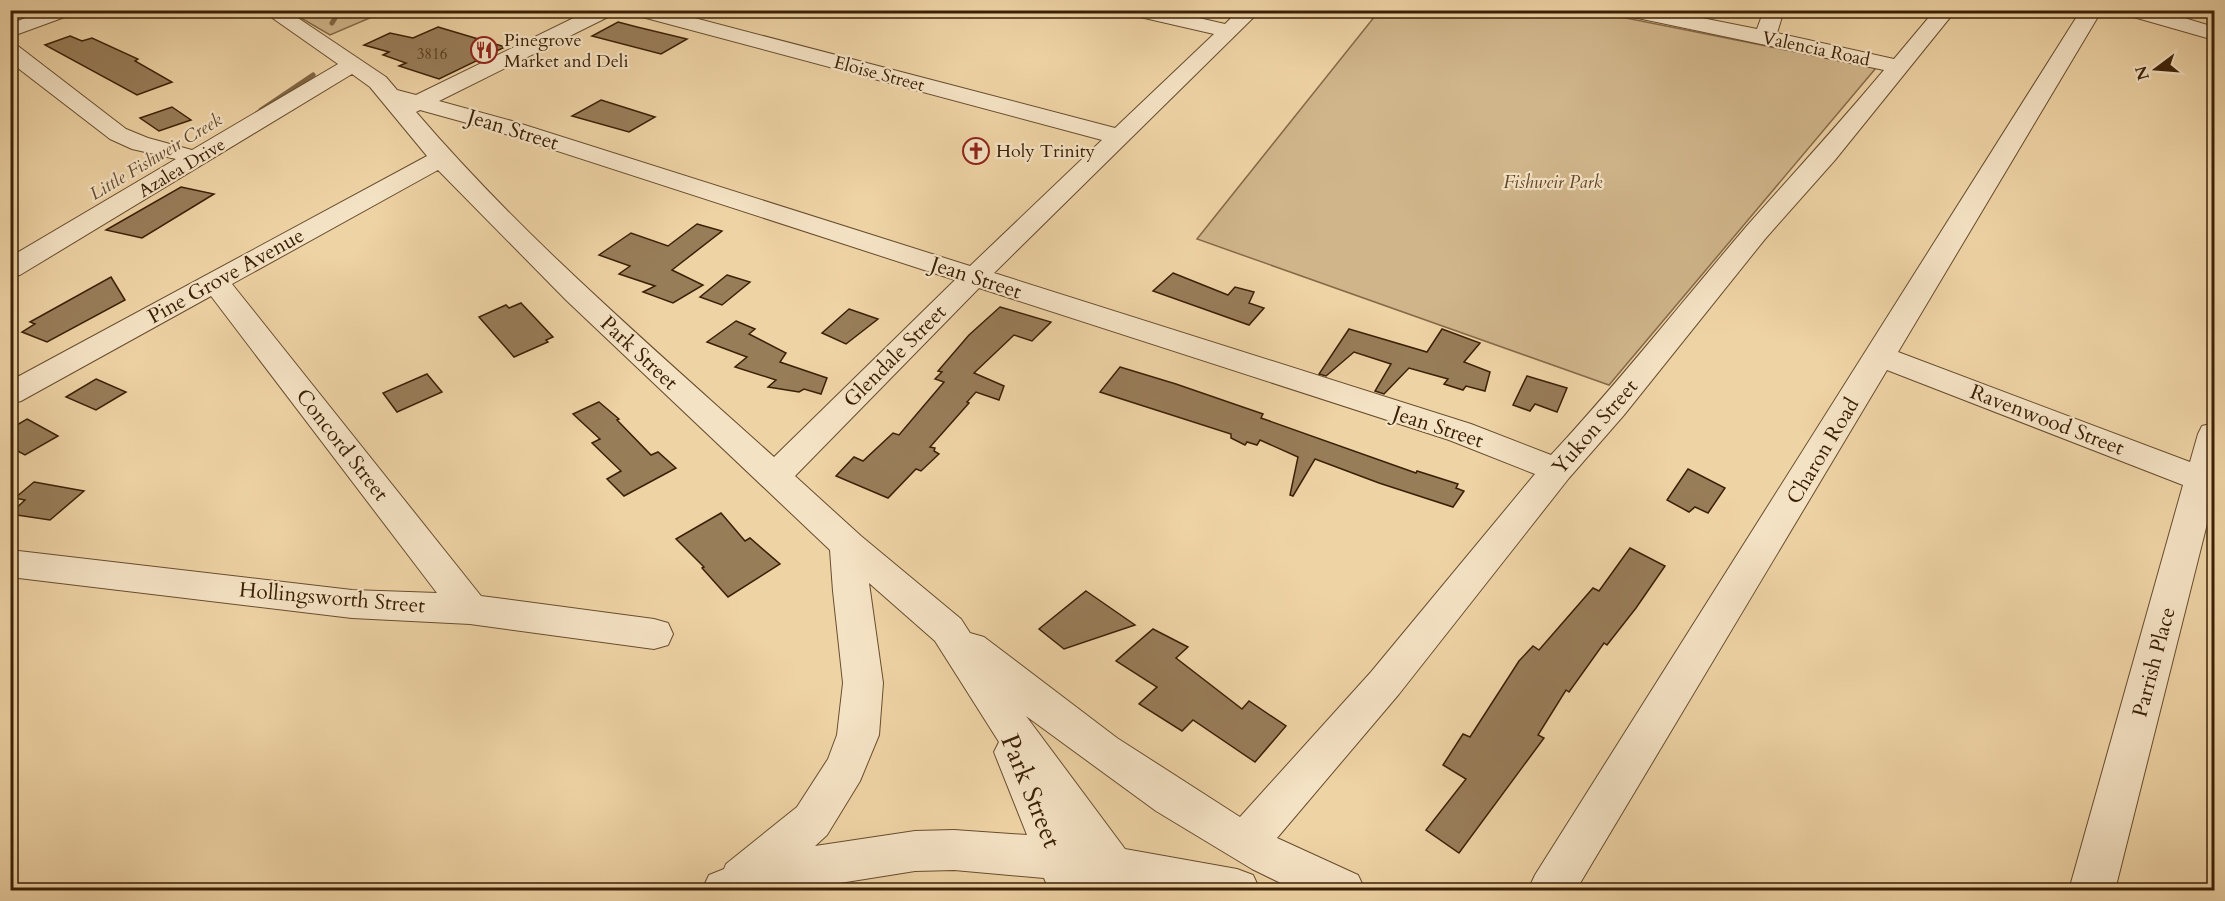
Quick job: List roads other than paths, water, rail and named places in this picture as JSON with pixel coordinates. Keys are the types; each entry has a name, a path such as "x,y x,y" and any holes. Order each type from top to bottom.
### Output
{"street":[{"path":"10,31 66,10"},
{"name":"Park Street","path":"271,10 344,58 404,103 441,158 576,294 773,478 948,630 996,706 1121,879"},
{"path":"404,103 607,10"},
{"name":"Eloise Street","path":"638,10 1120,137"},
{"path":"1134,10 1229,32"},
{"name":"Glendale Street","path":"773,478 974,277 1251,10"},
{"name":"Valencia Road","path":"1628,10 1899,67"},
{"path":"1765,37 1774,10"},
{"name":"Yukon Street","path":"1245,843 1385,682 1557,470 1613,408 1756,233 1826,155 1946,10"},
{"name":"Charon Road","path":"1551,891 2092,10"},
{"path":"2130,10 2214,34"},
{"path":"10,51 118,134 141,144 182,153"},
{"name":"Azalea Drive","path":"10,250 344,58"},
{"name":"Azalea Drive","path":"10,269 344,58"},
{"name":"Jean Street","path":"404,103 516,130 1460,432 1557,470"},
{"name":"Pine Grove Avenue","path":"10,394 441,158"},
{"name":"Concord Street","path":"215,282 470,609"},
{"name":"Ravenwood Street","path":"1880,356 2208,482"},
{"name":"Parrish Place","path":"2092,891 2208,482 2214,434"},
{"path":"728,889 812,821 845,768 858,735 863,683 851,591 848,545"},
{"name":"Hollingsworth Street","path":"10,563 352,604 470,609 654,634"},
{"path":"948,630 1058,719 1173,799 1245,843 1342,891"},
{"name":"Park Street","path":"996,706 1065,874 1236,891"},
{"path":"728,889 798,869 915,851 978,851 1065,874"}],"waterway":[{"name":"Little Fishweir Creek","path":"332,23 340,10"},
{"name":"Little Fishweir Creek","path":"261,110 313,75"}],"place":[{"name":"Pinegrove Market and Deli","path":"484,50"},
{"name":"Holy Trinity","path":"976,151"}],"park label":[{"name":"Fishweir Park","path":"1553,182"}]}
